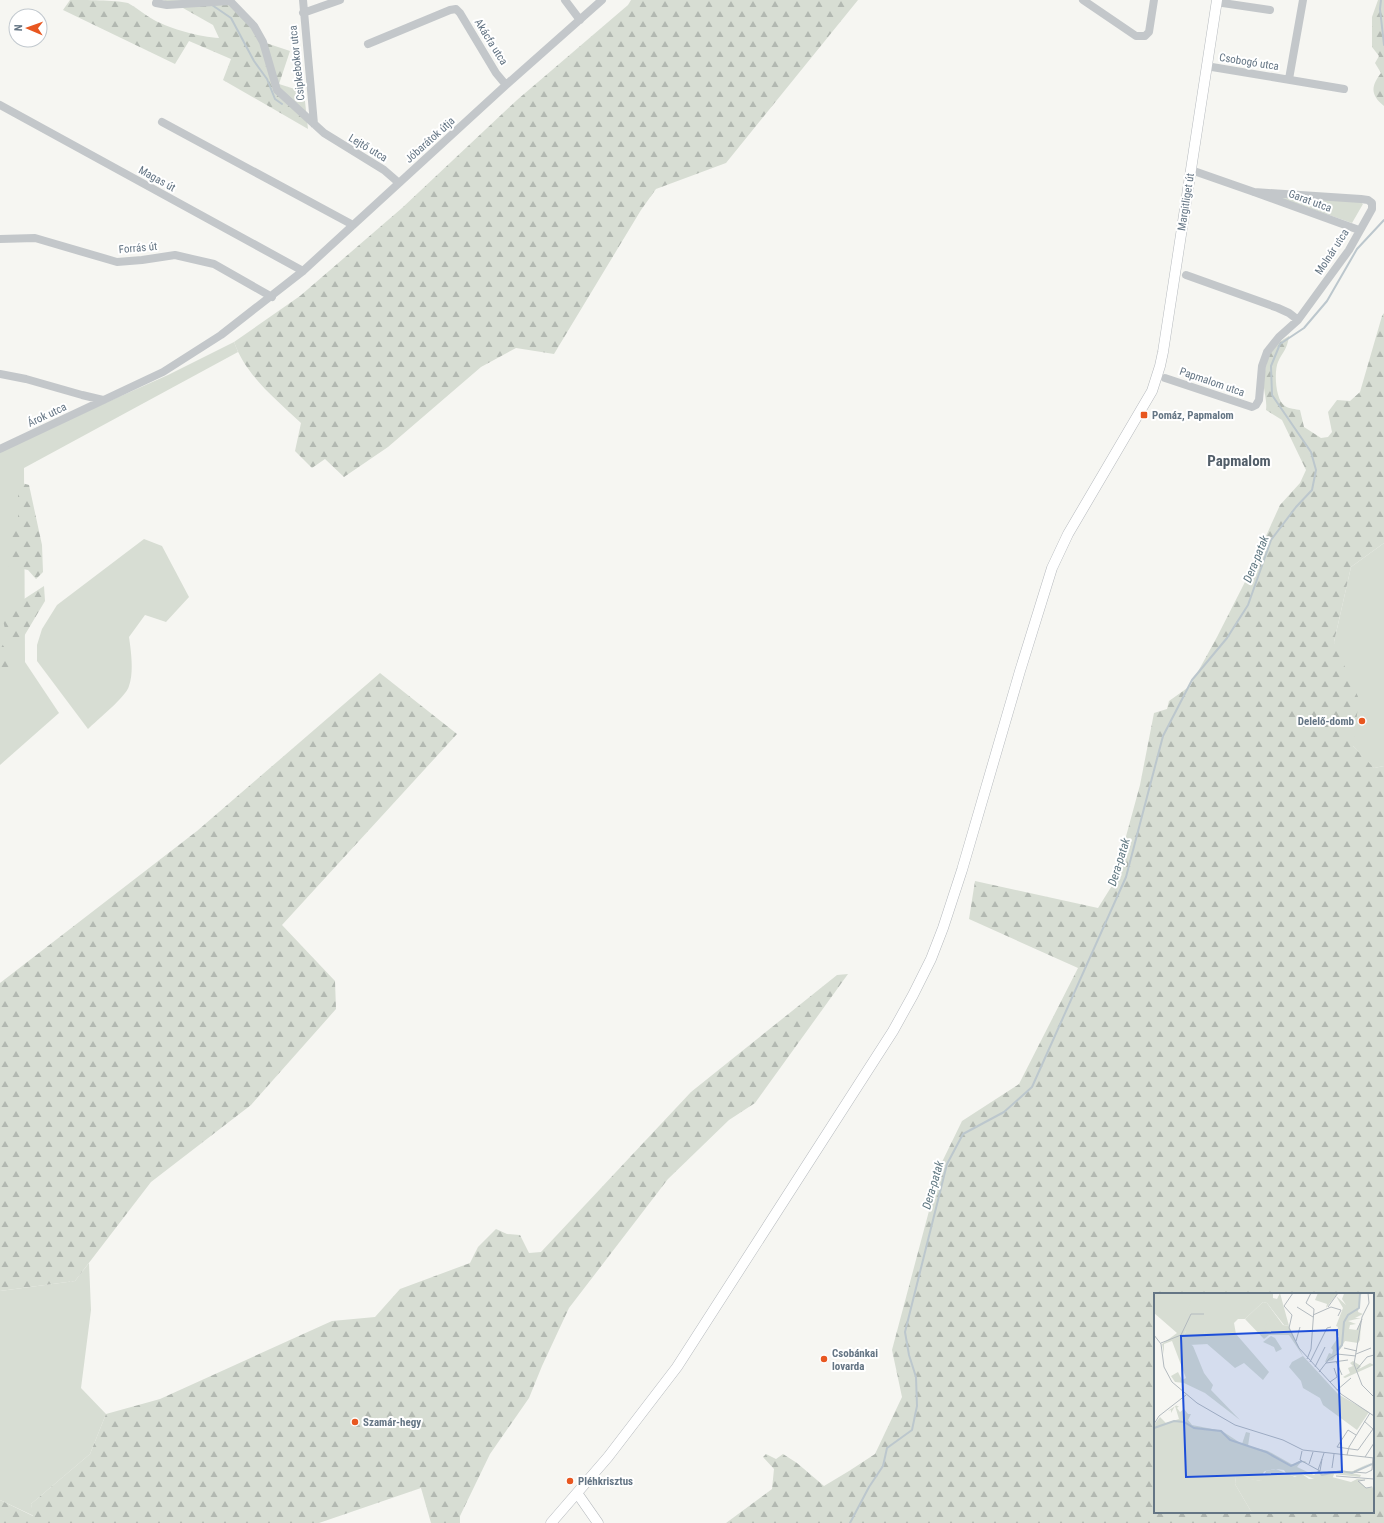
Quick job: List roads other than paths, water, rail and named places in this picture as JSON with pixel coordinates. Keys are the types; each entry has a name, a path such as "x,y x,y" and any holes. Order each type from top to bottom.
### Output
{"main road":[{"name":"Margitliget út","path":"552,1523 608,1457 681,1361 893,1031 931,959 943,928 1052,568 1068,534 1152,391 1157,376 1163,352 1216,1"},
{"path":"577,1493 598,1523"}],"street":[{"path":"156,3 167,5 229,0"},
{"name":"Lejtő utca","path":"229,0 254,26 263,42 277,90 324,133 384,170 399,183"},
{"name":"Csipkebokor utca","path":"303,0 314,124"},
{"path":"303,13 340,0"},
{"path":"565,0 580,20"},
{"name":"Jóbarátok útja","path":"272,296 304,271 506,85 602,0"},
{"path":"1083,0 1136,36 1144,36 1149,32 1154,0"},
{"name":"Csobogó utca","path":"1289,79 1303,0"},
{"path":"1216,1 1270,10"},
{"name":"Akácfa utca","path":"368,44 450,10 456,9 460,13 496,73 506,85"},
{"name":"Csobogó utca","path":"1206,66 1344,89"},
{"name":"Magas út","path":"0,105 304,271"},
{"path":"162,122 353,225"},
{"name":"Garat utca","path":"1191,170 1359,230"},
{"name":"Garat utca","path":"1254,192 1361,199"},
{"name":"Molnár utca","path":"1252,407 1256,405 1259,400 1262,366 1267,352 1279,337 1298,320 1349,250 1372,209 1372,203 1368,200 1361,199"},
{"name":"Forrás út","path":"0,239 35,238 117,262 175,255 214,264 272,296"},
{"path":"1186,275 1278,308 1289,313 1298,320"},
{"name":"Árok utca","path":"0,449 163,372 221,335 272,296"},
{"path":"0,374 26,378 82,396 103,400"},
{"name":"Papmalom utca","path":"1165,378 1252,407"}],"waterway":[{"name":"Dera-patak","path":"1381,0 1380,9 1384,45"},
{"path":"212,5 231,18 254,61 267,79 275,99 282,104"},
{"name":"Dera-patak","path":"850,1523 869,1487 883,1466 887,1448 912,1430 917,1406 916,1377 909,1355 905,1332 947,1164 963,1134 1004,1112 1032,1087 1126,877 1163,736 1192,680 1227,638 1248,605 1271,540 1296,507 1312,490 1316,470 1311,452 1272,395 1271,366 1280,344 1304,328 1327,301 1357,249 1384,220"}],"place":[{"name":"Pomáz, Papmalom","path":"1144,415"},
{"name":"Delelő-domb","path":"1362,721"},
{"name":"Csobánkai lovarda","path":"824,1359"},
{"name":"Szamár-hegy","path":"355,1422"},
{"name":"Pléhkrisztus","path":"570,1481"}],"district":[{"name":"Papmalom","path":"1239,461"}]}
